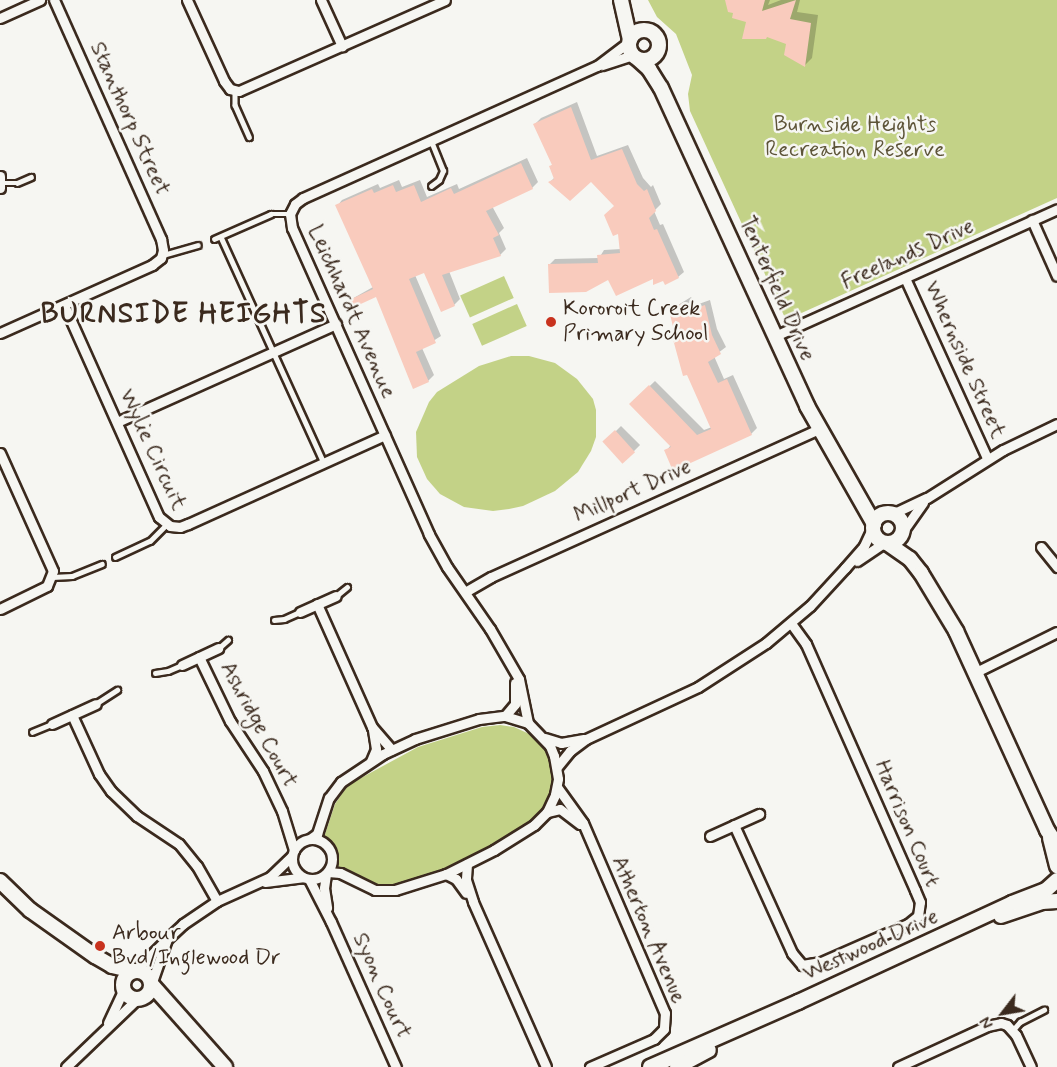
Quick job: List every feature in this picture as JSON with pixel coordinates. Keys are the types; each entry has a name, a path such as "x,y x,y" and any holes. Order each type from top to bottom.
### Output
{"street":[{"path":"0,18 40,0"},
{"name":"Stanthorp Street","path":"54,0 161,239 163,255"},
{"path":"187,0 224,81 235,90 246,90 445,0"},
{"path":"321,0 342,46"},
{"name":"Tenterfield Drive","path":"623,0 648,31"},
{"name":"Tenterfield Drive","path":"623,0 633,49 650,70 672,110 819,429 874,525"},
{"path":"648,31 657,38 659,48 651,58 633,49 637,32 648,31"},
{"name":"Tenterfield Drive","path":"659,48 660,65 672,110"},
{"name":"Leichhardt Avenue","path":"510,663 429,534 292,228 290,214 295,204 303,198 633,49"},
{"name":"Freelands Drive","path":"775,336 1057,209"},
{"path":"1032,220 1057,276"},
{"path":"0,333 152,265 163,255"},
{"name":"Whernside Street","path":"905,278 987,458"},
{"name":"Wylie Circuit","path":"63,305 159,517 166,525 180,527 385,435"},
{"path":"117,422 336,324"},
{"path":"557,767 570,751 586,739 698,687 746,658 791,623 845,568 864,546 880,516 927,498 987,458 1057,424"},
{"name":"Millport Drive","path":"465,592 491,577 819,429"},
{"path":"0,453 4,474 51,564 52,577 44,589 0,609"},
{"name":"Tenterfield Drive","path":"850,480 872,505 890,514"},
{"path":"845,568 886,543 896,541 927,498"},
{"path":"890,514 899,519 902,532 921,573 956,631 976,672 1047,830 1057,866"},
{"path":"874,525 875,534 910,560 921,573"},
{"path":"1041,547 1057,567"},
{"path":"300,612 336,596"},
{"path":"317,604 372,727 376,749 371,761"},
{"name":"Harrison Court","path":"734,825 792,953 802,965 821,962 908,924 918,916 920,902 915,890 806,644 791,623"},
{"path":"976,672 1057,632"},
{"path":"182,665 218,648"},
{"name":"Ashridge Court","path":"199,657 223,707 263,771 282,811"},
{"path":"505,716 512,711 516,699 510,663"},
{"path":"510,663 521,684 528,723"},
{"path":"52,724 96,704"},
{"path":"72,715 96,767 111,791 137,816 179,844 197,866 217,901"},
{"path":"105,1031 123,988 124,979 193,915 217,901 260,883 278,871 293,853 317,834 326,805 334,790 350,775 392,750 442,729 479,718 505,716 528,723 544,738 557,767 557,787 547,812"},
{"path":"372,727 392,750"},
{"path":"544,738 561,743 586,739"},
{"path":"557,787 580,817 588,836"},
{"path":"260,883 340,873 365,886 384,891 408,887 467,864 515,838 554,808 566,812 588,836"},
{"path":"282,811 299,837 321,842 330,850 332,861 324,888 331,922"},
{"path":"282,811 293,853 294,868 306,878 331,922"},
{"path":"710,836 759,814"},
{"path":"1047,830 1057,845"},
{"name":"Atherton Avenue","path":"588,836 660,1000 666,1022 660,1034 654,1039 590,1067"},
{"path":"467,864 466,878 473,902 546,1067"},
{"path":"446,874 456,879 473,902"},
{"name":"Westwood Drive","path":"650,1067 962,928 1012,903 1046,890 1057,880"},
{"path":"0,881 30,910 95,956 112,966 148,974 152,983 225,1067"},
{"name":"Westwood Drive","path":"962,928 1042,902 1057,901"},
{"name":"Syon Court","path":"331,922 396,1067"},
{"path":"66,1067 138,999 146,996 167,939"},
{"path":"95,956 129,996 183,1020"},
{"name":"Westwood Drive","path":"677,1067 798,1002"},
{"path":"898,1067 994,1023 1007,1025 1013,1030 1031,1067"}],"lane":[{"path":"235,90 235,105 249,137"},
{"path":"431,141 443,171 439,180 431,186"},
{"path":"0,183 17,183 31,177"},
{"path":"214,239 271,214 290,214"},
{"path":"221,237 324,463"},
{"path":"163,255 198,245"},
{"path":"115,557 150,541 166,525"},
{"path":"52,577 72,576 102,564"},
{"path":"336,596 348,587"},
{"path":"274,620 284,619 300,612"},
{"path":"218,648 228,640"},
{"path":"155,673 182,665"},
{"path":"96,704 117,690"},
{"path":"32,732 52,724"},
{"path":"1013,1030 1020,1022 1044,1010"}],"green space":[{"name":"Burnside Heights Recreation Reserve","path":"648,0 1057,0 1057,198 786,320 690,111 688,94 692,75 676,34 657,17"},
{"path":"504,276 514,298 470,317 460,296"},
{"path":"517,304 527,326 482,346 472,324"},
{"path":"511,356 529,356 555,363 577,379 593,399 596,410 596,437 591,451 578,472 555,491 523,506 509,509 493,511 464,507 440,494 427,479 417,457 416,432 429,402 437,392 479,366"},
{"path":"500,725 514,727 536,737 549,755 554,773 552,796 539,817 469,860 400,887 375,887 338,870 335,851 323,840 335,804 348,785 418,747 482,727"}],"building":[{"path":"725,0 765,0 762,11 796,0 790,19 811,23 805,67 784,55 786,44 767,37 766,39 742,39 746,22 732,18 733,13 728,12"},
{"path":"571,107 591,160 622,149 637,184 644,191 647,189 656,211 649,218 654,230 657,229 679,278 665,285 663,281 653,285 653,279 616,296 608,280 586,292 549,293 548,264 598,263 597,255 620,253 618,234 613,236 604,215 614,206 591,182 570,201 548,182 554,179 549,166 552,165 533,124"},
{"path":"521,163 533,189 486,211 499,235 493,238 501,256 442,275 455,306 441,312 424,273 409,279 436,343 416,352 429,382 413,389 376,297 352,308 349,300 373,289 335,205 372,189 374,193 393,185 396,192 414,185 421,202 451,188 454,194"},
{"path":"685,302 690,310 705,305 712,335 721,354 708,362 718,383 727,379 752,435 673,471 664,450 671,447 629,404 649,385 697,435 711,429 687,375 683,376 671,332 674,331 669,310"},
{"path":"615,430 635,452 622,464 602,441"}],"place":[{"name":"Kororoit Creek Primary School","path":"551,322"},
{"name":"Arbour Bvd/Inglewood Dr","path":"100,946"}],"district":[{"name":"BURNSIDE HEIGHTS","path":"184,315"}]}
